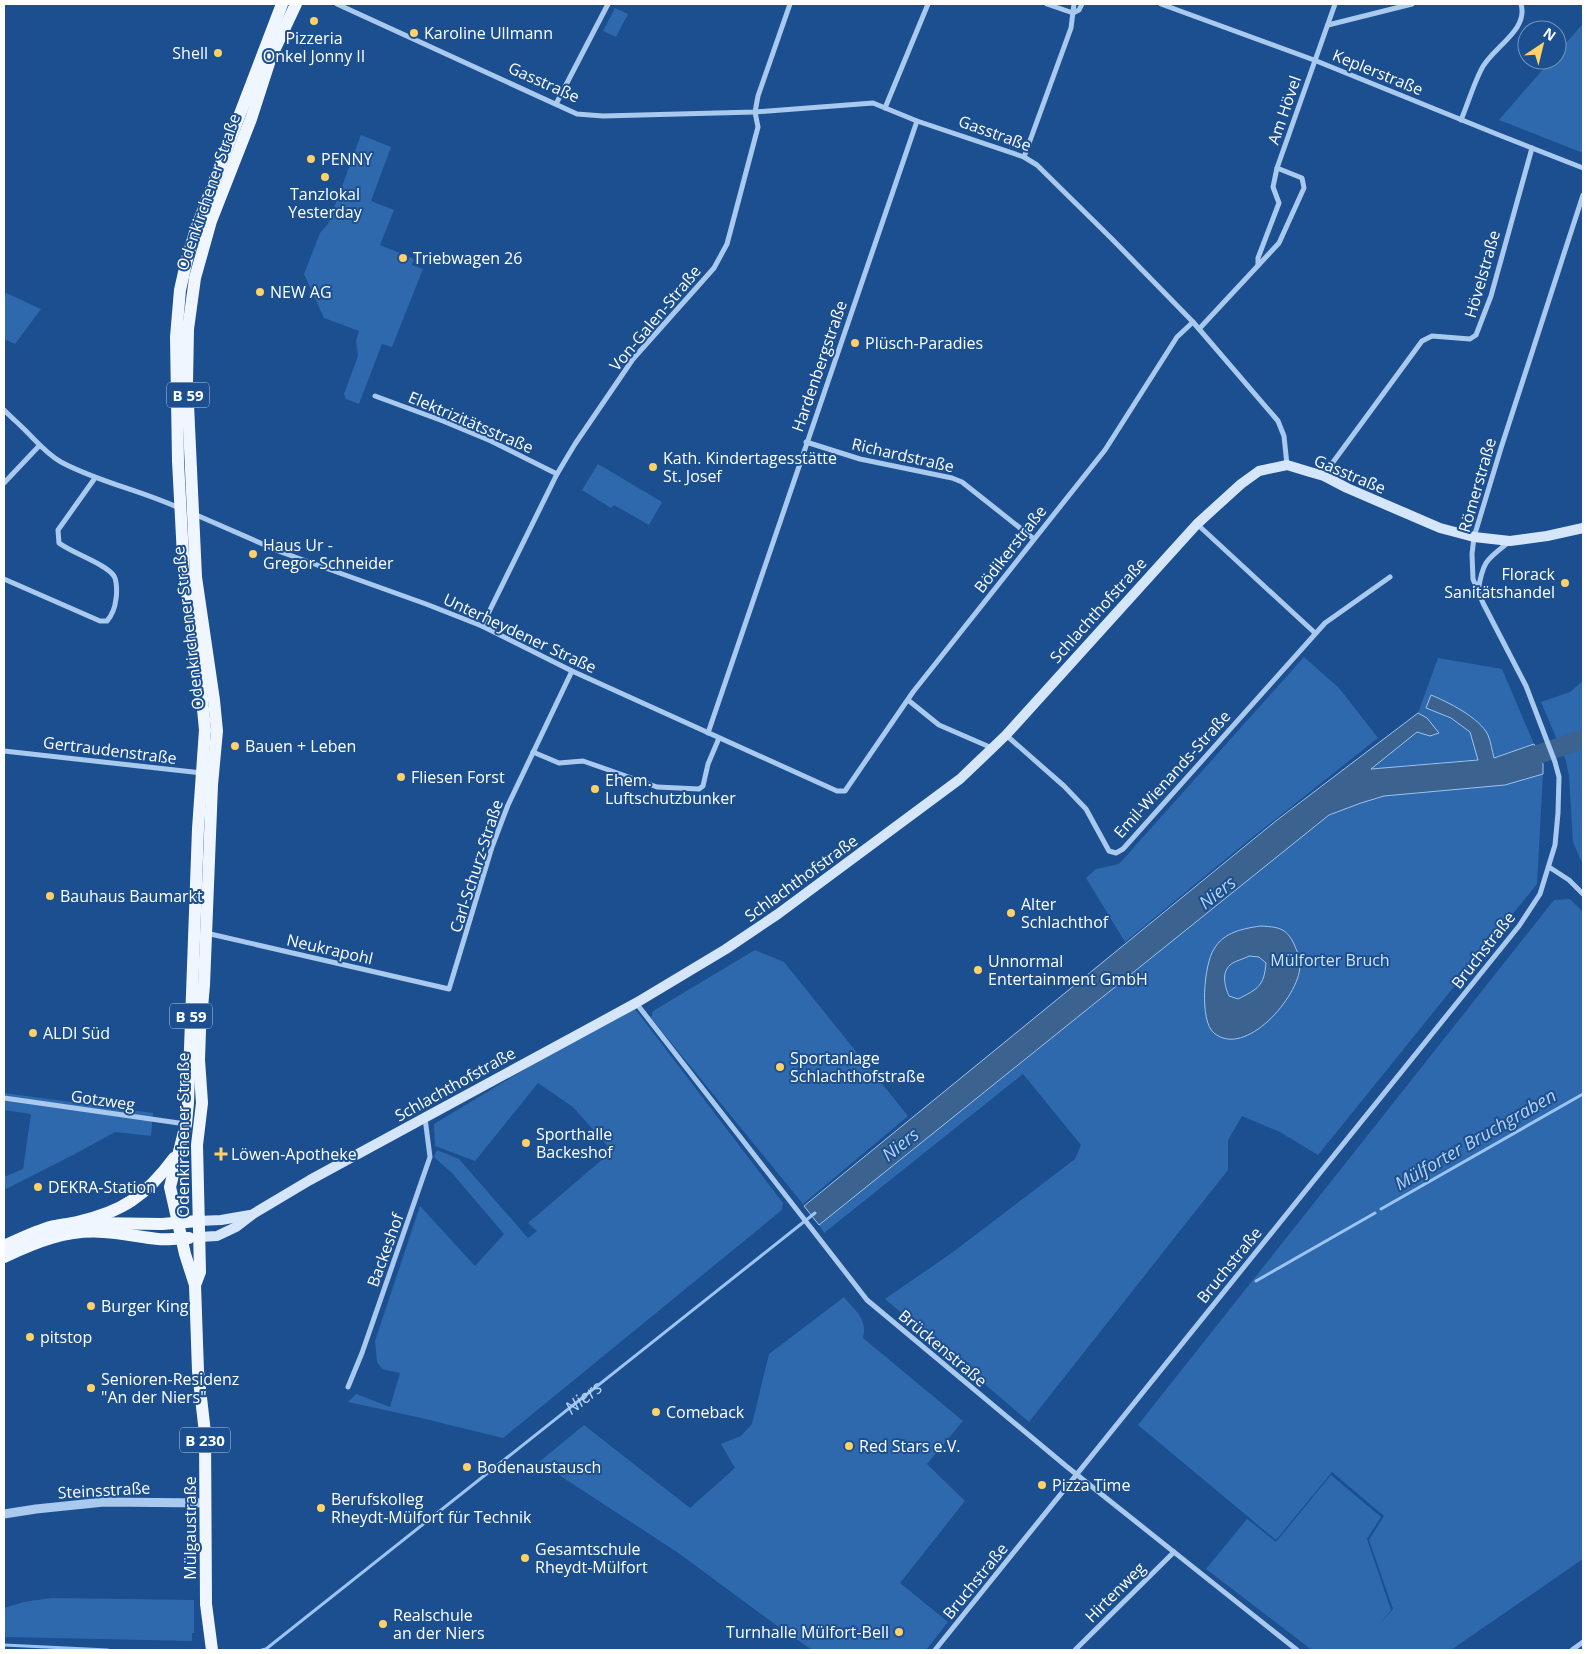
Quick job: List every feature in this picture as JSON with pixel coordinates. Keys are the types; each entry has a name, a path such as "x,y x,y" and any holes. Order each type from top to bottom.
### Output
{"main road":[{"name":"Odenkirchener Straße","path":"178,1223 170,1187 186,1124 200,931 208,774 216,731 214,700 186,510 176,337 180,290 196,229 271,37 282,4"},
{"name":"Odenkirchener Straße","path":"186,510 187,346 192,292 198,262 271,57 296,4"},
{"name":"Gasstraße","path":"1287,465 1324,476 1440,528 1474,537 1510,540 1547,536 1583,528"},
{"name":"Schlachthofstraße","path":"199,1237 217,1236 236,1227 253,1214 310,1180 636,1003 726,949 778,914 960,779 1006,735 1196,524 1241,484 1259,471 1287,465"},
{"name":"Odenkirchener Straße","path":"199,1237 197,1145 202,1092 199,1060 200,931"},
{"name":"B 59","path":"4,1246 46,1229 100,1216 120,1208 134,1200 161,1175 179,1150"},
{"name":"Schlachthofstraße","path":"198,1221 221,1220 253,1214"},
{"name":"B 59","path":"76,1222 162,1224 198,1221"},
{"name":"Mülgaustraße","path":"178,1223 195,1285 198,1371 205,1433 206,1604 212,1647"},
{"path":"4,1257 46,1239 77,1232 103,1232 158,1238 199,1237"},
{"name":"Mülgaustraße","path":"195,1285 200,1272 199,1237"}],"street":[{"name":"Gasstraße","path":"337,4 577,114 603,116 755,112 873,103 917,121 1024,157 1037,165 1193,322 1278,421 1284,436 1287,465"},
{"path":"556,104 608,4"},
{"name":"Von-Galen-Straße","path":"482,626 557,474 633,359 714,268 726,244 758,127 755,112 758,96 790,4"},
{"path":"885,108 928,4"},
{"path":"1046,4 1073,14"},
{"path":"1024,157 1071,28 1074,4"},
{"path":"1073,14 1079,10 1082,4"},
{"name":"Keplerstraße","path":"1161,4 1314,60 1583,168"},
{"name":"Am Hövel","path":"1258,265 1258,258 1279,203 1273,187 1277,168 1335,4"},
{"path":"1328,25 1412,4"},
{"path":"1461,120 1482,68 1520,25 1524,13 1521,4"},
{"name":"Hardenbergstraße","path":"708,733 917,121"},
{"name":"Hövelstraße","path":"1324,476 1422,341 1432,336 1470,340 1476,335 1491,296 1532,148"},
{"name":"Am Hövel","path":"1199,329 1279,243 1304,188 1302,178 1277,168"},
{"name":"Römerstraße","path":"1540,894 1555,845 1559,777 1526,686 1478,592 1473,579 1472,554 1474,537 1506,432 1583,195"},
{"name":"Bödikerstraße","path":"845,791 913,692 1105,450 1177,337 1193,322"},
{"name":"Elektrizitätsstraße","path":"375,396 444,421 491,441 557,474"},
{"name":"Unterheydener Straße","path":"4,410 27,431 39,446 59,461 95,478 162,500 281,552 482,626 572,671 708,733 838,791 845,791"},
{"name":"Richardstraße","path":"806,442 860,459 952,478 962,482 1034,539"},
{"path":"4,483 39,446"},
{"path":"4,579 100,621 107,621 115,607 117,593 115,577 108,570 59,543 58,530 95,478"},
{"path":"1196,524 1315,633"},
{"path":"1478,592 1485,563 1510,540"},
{"name":"Emil-Wienands-Straße","path":"1006,735 1064,786 1086,809 1109,850 1116,854 1167,800 1315,633 1325,623 1390,577"},
{"name":"Carl-Schurz-Straße","path":"449,990 492,847 508,805 572,671"},
{"path":"908,700 939,725 992,748"},
{"path":"533,752 558,762 583,761 657,787 699,789 704,786 708,764 719,738"},
{"name":"Gertraudenstraße","path":"4,751 208,774"},
{"path":"1549,867 1569,880 1583,894"},
{"name":"Bruchstraße","path":"935,1650 1519,926 1540,894"},
{"name":"Neukrapohl","path":"200,931 449,990"},
{"name":"Brückenstraße","path":"636,1003 867,1300 1077,1474 1297,1650"},
{"name":"Gotzweg","path":"4,1098 200,1126"},
{"name":"Backeshof","path":"348,1387 430,1157 425,1118"},
{"name":"Steinsstraße","path":"4,1514 36,1508 104,1502 206,1503"},
{"name":"Hirtenweg","path":"1075,1650 1174,1552"},
{"path":"1572,1650 1583,1642"}],"green space":[{"path":"615,8 628,14 616,37 603,31"},
{"path":"1582,25 1583,153 1499,120 1542,70 1567,70 1567,42"},
{"path":"361,135 391,147 371,201 394,210 380,245 414,259 412,265 423,269 392,347 382,344 359,404 346,399 344,394 358,356 356,341 359,331 324,318 304,274 320,233 328,224"},
{"path":"4,292 41,309 15,344 4,339"},
{"path":"598,464 662,502 649,525 614,505 611,508 582,490"},
{"path":"1304,657 1339,688 1378,738 1249,840 1125,942 1086,878 1096,869 1119,864"},
{"path":"1438,658 1502,669 1534,744 1493,758 1370,769 1417,732 1430,736 1427,718 1418,713"},
{"path":"1583,681 1583,865 1573,842 1569,776 1566,761 1541,702 1570,692"},
{"name":"Mülforter Bruch","path":"1543,774 1537,884 1318,1155 1280,1132 1242,1116 1228,1140 1228,1170 1029,1422 885,1299 953,1252 1075,1159 1081,1145 1023,1074 824,1233 819,1225 1329,815 1384,796 1505,785"},
{"path":"1570,899 1583,912 1583,1559 1451,1650 1312,1650 1206,1569 1247,1519 1276,1542 1331,1475 1381,1517 1367,1539 1391,1610 1379,1625 1393,1609 1369,1540 1384,1516 1332,1472 1276,1540 1138,1425 1554,900"},
{"name":"Sportanlage Schlachthofstraße","path":"755,950 784,962 908,1116 803,1204 651,1018 653,1011"},
{"path":"632,1005 783,1203 782,1210 503,1438 348,1402 356,1394 390,1407 400,1373 382,1369 377,1362 375,1341 420,1206 475,1266 504,1234 452,1173 434,1157 437,1150 459,1159 528,1238 537,1231 528,1223 612,1151 573,1107 538,1083 475,1161 435,1146 434,1124"},
{"path":"4,1093 153,1113 151,1136 115,1132 4,1190 4,1177 23,1169 31,1114 4,1110"},
{"path":"844,1297 862,1320 864,1326 863,1338 963,1421 927,1464 965,1501 900,1583 948,1622 926,1650 812,1650 677,1552 539,1462 584,1425 690,1508 735,1468 721,1444 741,1436 752,1424 769,1354"},
{"path":"51,1598 194,1600 194,1633 192,1633 192,1641 4,1637 4,1608 24,1602"}],"water":[{"path":"1431,695 1454,706 1471,717 1484,729 1488,735 1494,758 1534,744 1543,764 1543,774 1505,785 1384,796 1329,815 819,1225 804,1206 1277,820 1418,713 1427,718 1439,733 1430,736 1417,732 1371,769 1478,760 1470,732 1451,718 1426,708"},
{"path":"1260,926 1280,929 1291,938 1299,957 1300,966 1297,979 1281,1008 1268,1021 1255,1031 1240,1038 1227,1039 1214,1033 1209,1027 1206,1017 1206,979 1211,956 1218,943 1228,935 1240,930","holes":["1249,956 1259,957 1266,963 1264,977 1259,986 1238,999 1229,996 1225,980 1227,968 1234,962"]}],"waterway":[{"name":"Niers","path":"1516,762 1583,739"},
{"name":"Mülforter Bruchgraben","path":"1381,1209 1583,1094"},
{"name":"Niers","path":"262,1650 266,1649 815,1213"},
{"name":"Mülforter Bruchgraben","path":"1256,1281 1375,1213"},
{"name":"Niers","path":"4,1645 108,1650"}],"place":[{"name":"Pizzeria Onkel Jonny II","path":"314,21"},
{"name":"Karoline Ullmann","path":"414,33"},
{"name":"Shell","path":"218,53"},
{"name":"PENNY","path":"311,159"},
{"name":"Tanzlokal Yesterday","path":"325,177"},
{"name":"Triebwagen 26","path":"403,258"},
{"name":"NEW AG","path":"260,292"},
{"name":"Plüsch-Paradies","path":"855,343"},
{"name":"Kath. Kindertagesstätte St. Josef","path":"653,467"},
{"name":"Haus Ur - Gregor Schneider","path":"253,554"},
{"name":"Florack Sanitätshandel","path":"1565,583"},
{"name":"Bauen + Leben","path":"235,746"},
{"name":"Fliesen Forst","path":"401,777"},
{"name":"Ehem. Luftschutzbunker","path":"595,789"},
{"name":"Bauhaus Baumarkt","path":"50,896"},
{"name":"Alter Schlachthof","path":"1011,913"},
{"name":"Unnormal Entertainment GmbH","path":"978,970"},
{"name":"ALDI Süd","path":"33,1033"},
{"name":"Sportanlage Schlachthofstraße","path":"780,1067"},
{"name":"Sporthalle Backeshof","path":"526,1143"},
{"name":"Löwen-Apotheke","path":"221,1154"},
{"name":"DEKRA-Station","path":"38,1187"},
{"name":"Burger King","path":"91,1306"},
{"name":"pitstop","path":"30,1337"},
{"name":"Senioren-Residenz \"An der Niers\"","path":"91,1388"},
{"name":"Comeback","path":"656,1412"},
{"name":"Red Stars e.V.","path":"849,1446"},
{"name":"Bodenaustausch","path":"467,1467"},
{"name":"Pizza Time","path":"1042,1485"},
{"name":"Berufskolleg Rheydt-Mülfort für Technik","path":"321,1508"},
{"name":"Gesamtschule Rheydt-Mülfort","path":"525,1558"},
{"name":"Realschule an der Niers","path":"383,1624"},
{"name":"Turnhalle Mülfort-Bell","path":"899,1632"}]}
